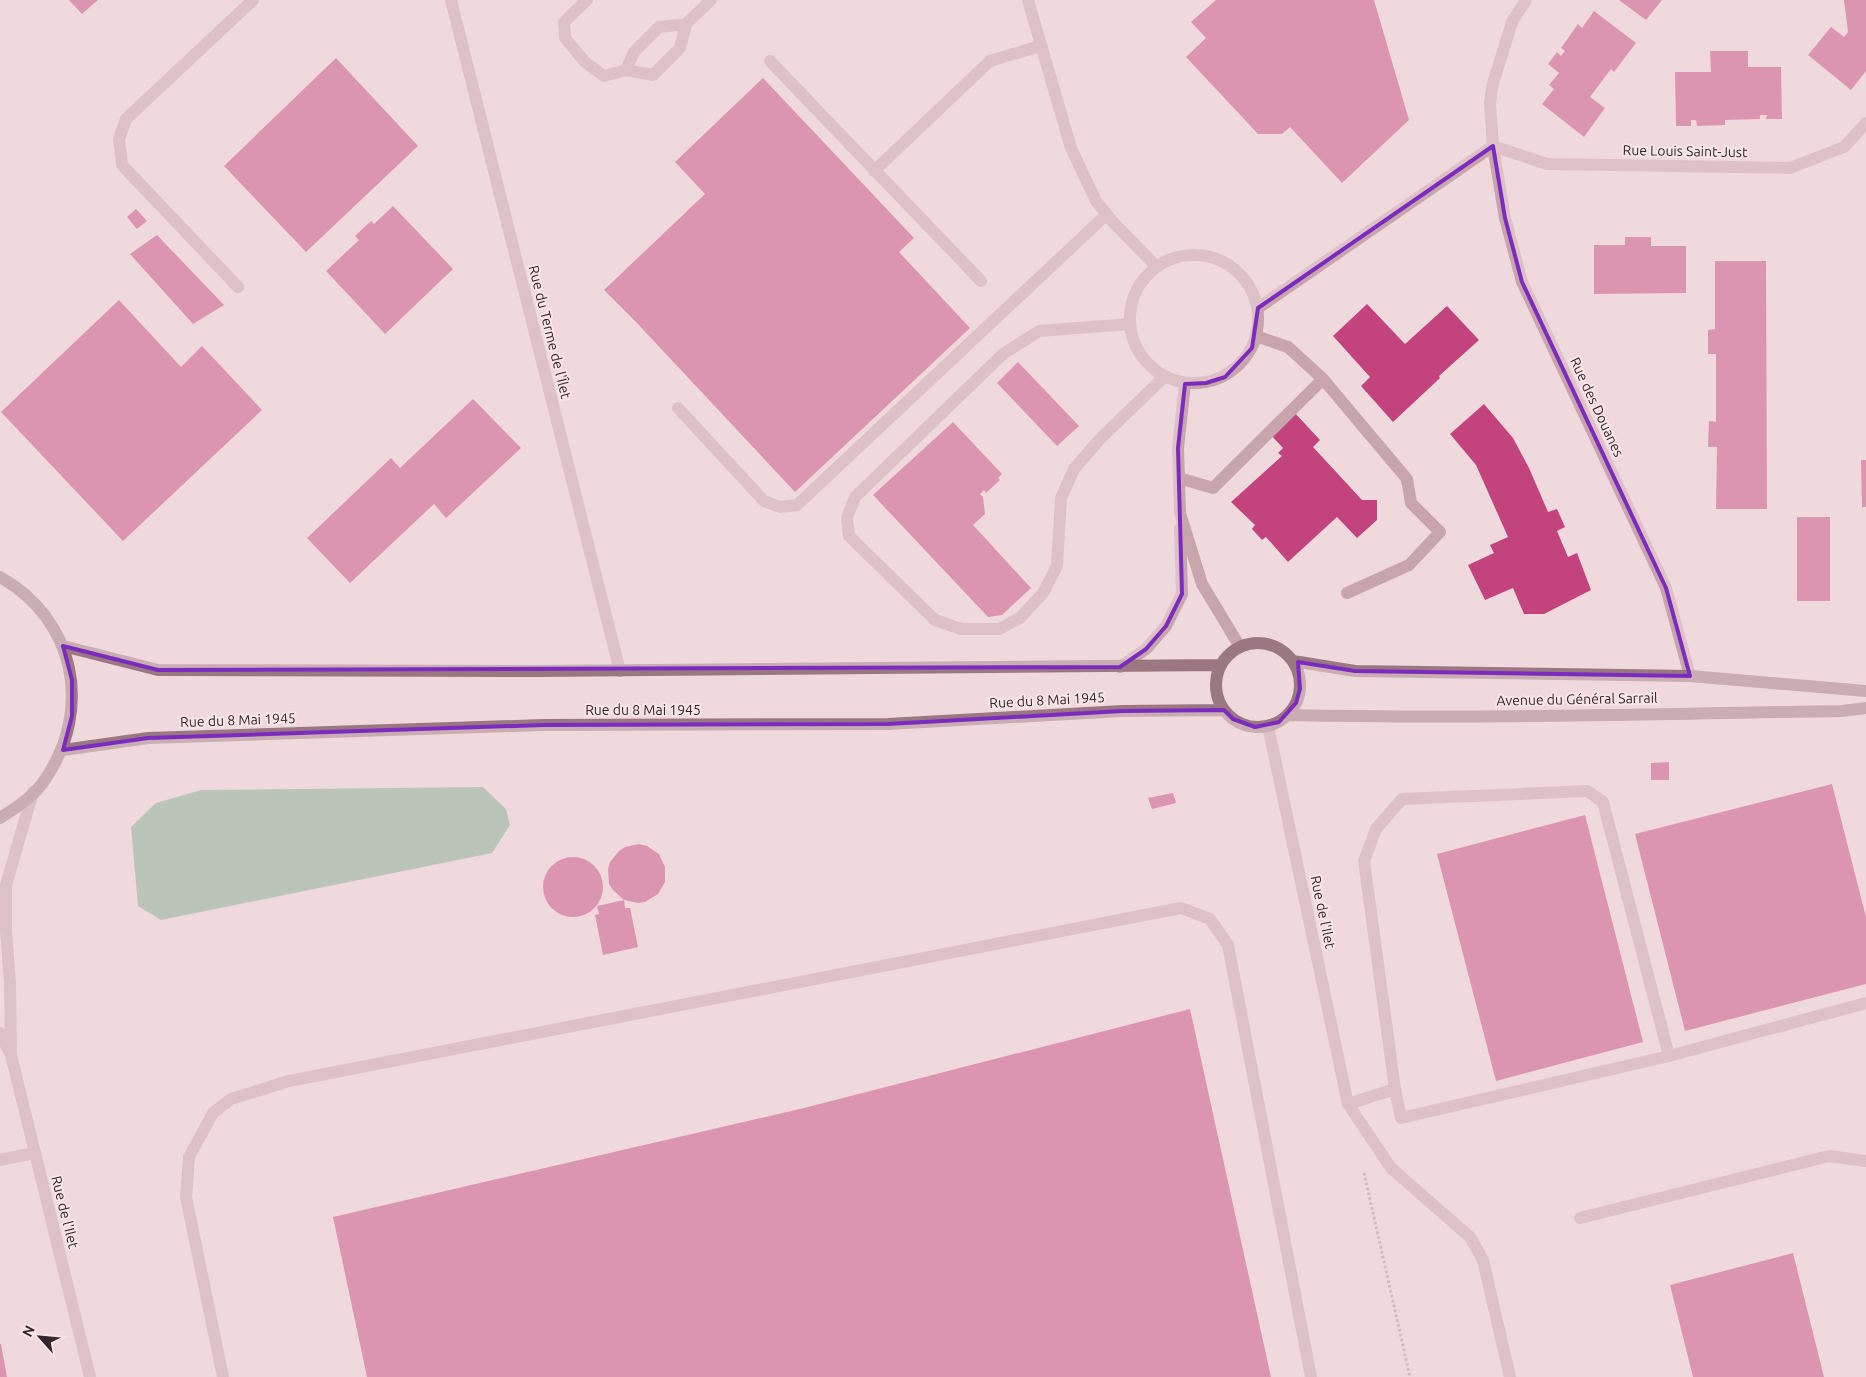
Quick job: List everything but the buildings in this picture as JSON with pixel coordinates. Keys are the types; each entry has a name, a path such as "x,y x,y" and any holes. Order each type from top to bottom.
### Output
{"main road":[{"path":"0,578 18,588 44,614 63,646 72,680 72,716 63,750 46,780 22,805 0,818"},
{"path":"1263,643 1275,646 1285,652 1293,661 1299,674 1300,689 1296,703 1288,715 1279,722 1268,726 1255,727 1243,725 1232,719 1224,710 1218,700 1217,676 1221,665 1229,654 1240,647 1263,643"},
{"path":"63,646 158,670 620,671 1221,665"},
{"name":"Avenue du Général Sarrail","path":"1293,661 1355,671 1690,676 1866,691"},
{"name":"Avenue du Général Sarrail","path":"1288,715 1604,714 1842,711 1866,708"},
{"name":"Rue du 8 Mai 1945","path":"63,750 158,738 544,725 888,724 1122,711 1224,710"}],"street":[{"path":"238,288 122,165 119,139 126,119 253,0"},
{"name":"Rue du Terme de l'Îlet","path":"451,0 620,671"},
{"path":"587,0 564,22 565,38 585,62 604,76 626,70 653,75 680,48 686,24 711,0"},
{"path":"1028,0 1071,148 1096,201 1157,267"},
{"name":"Rue des Douanes","path":"1526,0 1512,22 1492,87 1490,103 1493,146 1505,218 1522,282 1666,588 1690,676"},
{"path":"626,70 634,52 659,27 686,24"},
{"path":"874,171 990,61 1040,46"},
{"path":"770,61 981,282"},
{"name":"Rue Louis Saint-Just","path":"1493,146 1547,164 1790,168 1844,146 1866,123"},
{"path":"1258,308 1493,146"},
{"path":"678,408 764,501 780,507 797,505 1107,214"},
{"path":"1198,255 1219,260 1237,271 1250,288 1258,308 1258,328 1252,348 1240,364 1225,376 1206,383 1185,384 1164,377 1147,364 1135,345 1130,324 1132,302 1141,282 1157,267 1176,257 1183,256 1198,255"},
{"path":"1130,324 1039,331 1003,354 855,497 847,518 849,536 935,620 960,629 999,629 1020,618 1043,593 1057,566 1061,498 1074,469 1100,439 1164,377"},
{"path":"1256,336 1288,347 1323,379 1407,478 1411,503 1440,532 1409,564 1347,593"},
{"path":"1179,478 1213,488 1323,379"},
{"path":"1120,667 1146,649 1166,626 1182,594 1178,448 1185,384"},
{"path":"1180,513 1202,584 1240,647"},
{"name":"Rue de l'Ilet","path":"1268,726 1348,1104"},
{"path":"1669,1056 1602,802 1586,791 1402,798 1376,828 1364,861 1395,1089 1401,1118 1669,1056 1866,1003"},
{"name":"Rue de l'Ilet","path":"34,792 6,885 11,1055 90,1377"},
{"path":"223,1377 186,1197 189,1157 213,1113 231,1099 299,1079 1181,908 1210,919 1228,946 1311,1377"},
{"name":"Rue de l'Ilet","path":"0,1033 11,1055"},
{"path":"1395,1089 1348,1104 1390,1168 1470,1237 1483,1260 1510,1377"},
{"path":"0,1160 34,1153"},
{"path":"1580,1218 1828,1156 1866,1161"}],"path":[{"path":"1364,1172 1410,1377"}],"highlighted area":[{"path":"1493,146 1505,218 1522,282 1666,588 1690,676 1355,671 1298,662 1300,689 1296,703 1279,722 1255,727 1233,719 1224,710 1122,711 888,724 544,725 148,738 63,750 72,716 72,680 63,646 158,670 1120,667 1146,649 1166,626 1182,594 1178,448 1185,384 1206,383 1225,377 1252,348 1258,308"}],"shaded area":[{"path":"483,787 506,809 510,825 492,853 161,920 138,906 131,827 156,803 201,790"}]}
